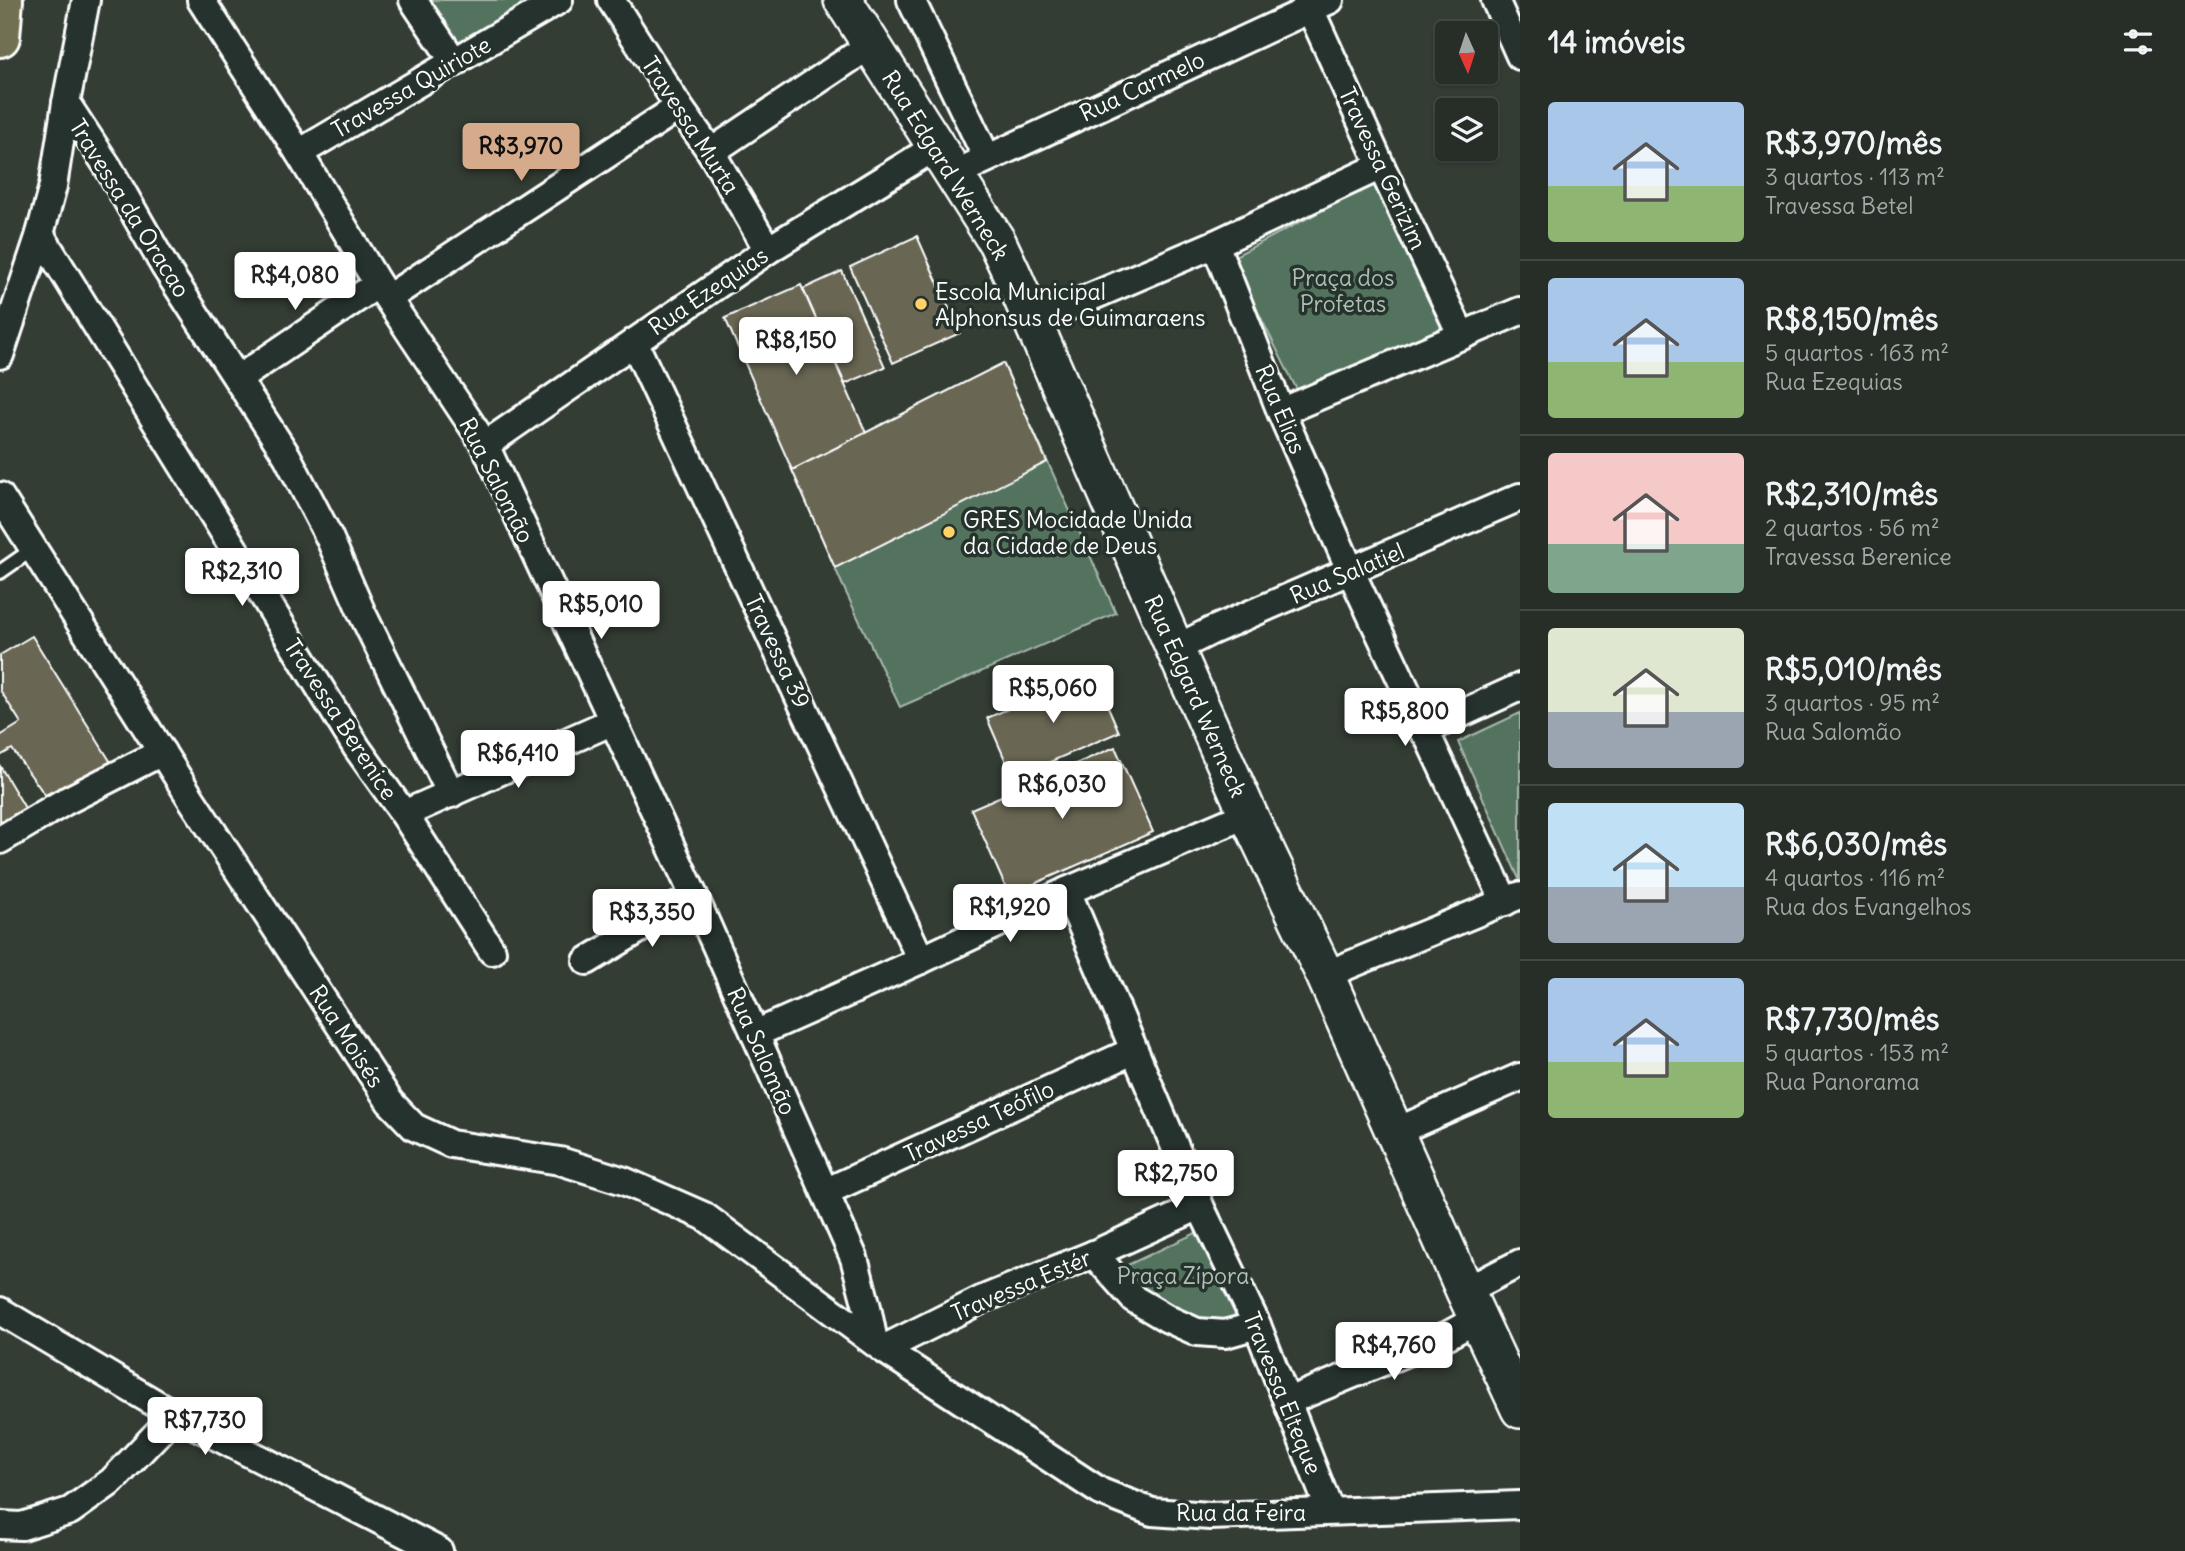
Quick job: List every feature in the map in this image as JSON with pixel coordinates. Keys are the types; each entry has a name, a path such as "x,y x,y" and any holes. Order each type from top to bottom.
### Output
{"highway":[{"path":"0,37 3,0"}],"main road":[{"name":"Rua Edgard Werneck","path":"843,0 997,243 1248,814 1325,975 1520,1409"}],"street":[{"path":"0,355 40,234 59,156 66,103 86,0"},
{"name":"Rua Salomão","path":"201,0 383,291 485,445 694,897 854,1258 878,1346"},
{"path":"413,0 455,63"},
{"name":"Travessa Quiriote","path":"299,153 559,0"},
{"name":"Travessa Murta","path":"611,0 711,152 768,250"},
{"path":"911,0 987,158"},
{"path":"1495,0 1520,57"},
{"name":"Rua Carmelo","path":"945,160 987,158 1315,3"},
{"name":"Travessa Gerizim","path":"1315,3 1381,166 1462,336"},
{"path":"711,152 872,44"},
{"name":"Travessa da Oracao","path":"66,103 108,167 165,267 287,456 330,537 362,613 451,794"},
{"path":"239,379 679,107"},
{"name":"Rua Ezequias","path":"485,445 768,250 945,160"},
{"path":"1032,322 1215,244 1381,166"},
{"name":"Travessa Berenice","path":"40,234 350,736 492,951"},
{"name":"Rua Elias","path":"1215,244 1281,412 1423,731 1512,899"},
{"path":"1281,412 1520,311"},
{"name":"Travessa 39","path":"634,342 921,960"},
{"name":"Rua Moisés","path":"0,496 162,752 390,1102 414,1127 451,1144 560,1161 624,1181 704,1216 878,1346"},
{"name":"Rua Salatiel","path":"1175,649 1520,497"},
{"path":"1423,731 1520,687"},
{"path":"404,814 611,722"},
{"path":"0,840 64,802 162,752"},
{"path":"755,1034 1067,891 1248,814"},
{"name":"Travessa Elteque","path":"1067,891 1200,1206 1257,1325 1330,1511"},
{"path":"587,961 694,897"},
{"path":"1325,975 1512,899"},
{"name":"Travessa Teófilo","path":"825,1192 1133,1051"},
{"path":"1395,1132 1520,1077"},
{"name":"Travessa Estér","path":"878,1346 983,1298 1094,1254 1200,1206"},
{"path":"1094,1254 1134,1299 1197,1332 1225,1334 1257,1325"},
{"path":"1288,1401 1448,1335 1472,1304 1520,1263"},
{"path":"0,1311 175,1415 439,1551"},
{"name":"Rua da Feira","path":"878,1346 1101,1492 1152,1511 1210,1516 1520,1505"},
{"path":"0,1525 22,1526 70,1511 112,1481 175,1415"}],"lane":[{"path":"0,572 33,549"}],"green space":[{"path":"428,0 545,0 461,52"},
{"name":"Praça dos Profetas","path":"1381,180 1451,328 1301,398 1231,258"},
{"name":"GRES Mocidade Unida da Cidade de Deus","path":"1003,363 1116,613 900,707 792,470"},
{"path":"1520,713 1520,881 1458,742"},
{"name":"Praça Zípora","path":"1200,1231 1238,1319 1211,1321 1182,1316 1119,1269"}],"building":[{"path":"917,236 960,333 893,363 850,267"},
{"path":"842,271 885,367 845,384 803,289"},
{"path":"801,285 866,433 792,470 725,318"},
{"path":"1003,363 1047,462 835,568 792,470"},
{"path":"32,636 112,764 45,795 12,749 0,756 0,736 21,723 0,690 0,655"},
{"path":"1093,672 1119,732 1013,778 987,718"},
{"path":"1115,747 1153,832 1009,895 971,809"},
{"path":"0,766 31,818 0,834"}],"place":[{"name":"Escola Municipal Alphonsus de Guimaraens","path":"921,304"},
{"name":"GRES Mocidade Unida da Cidade de Deus","path":"949,532"}]}
